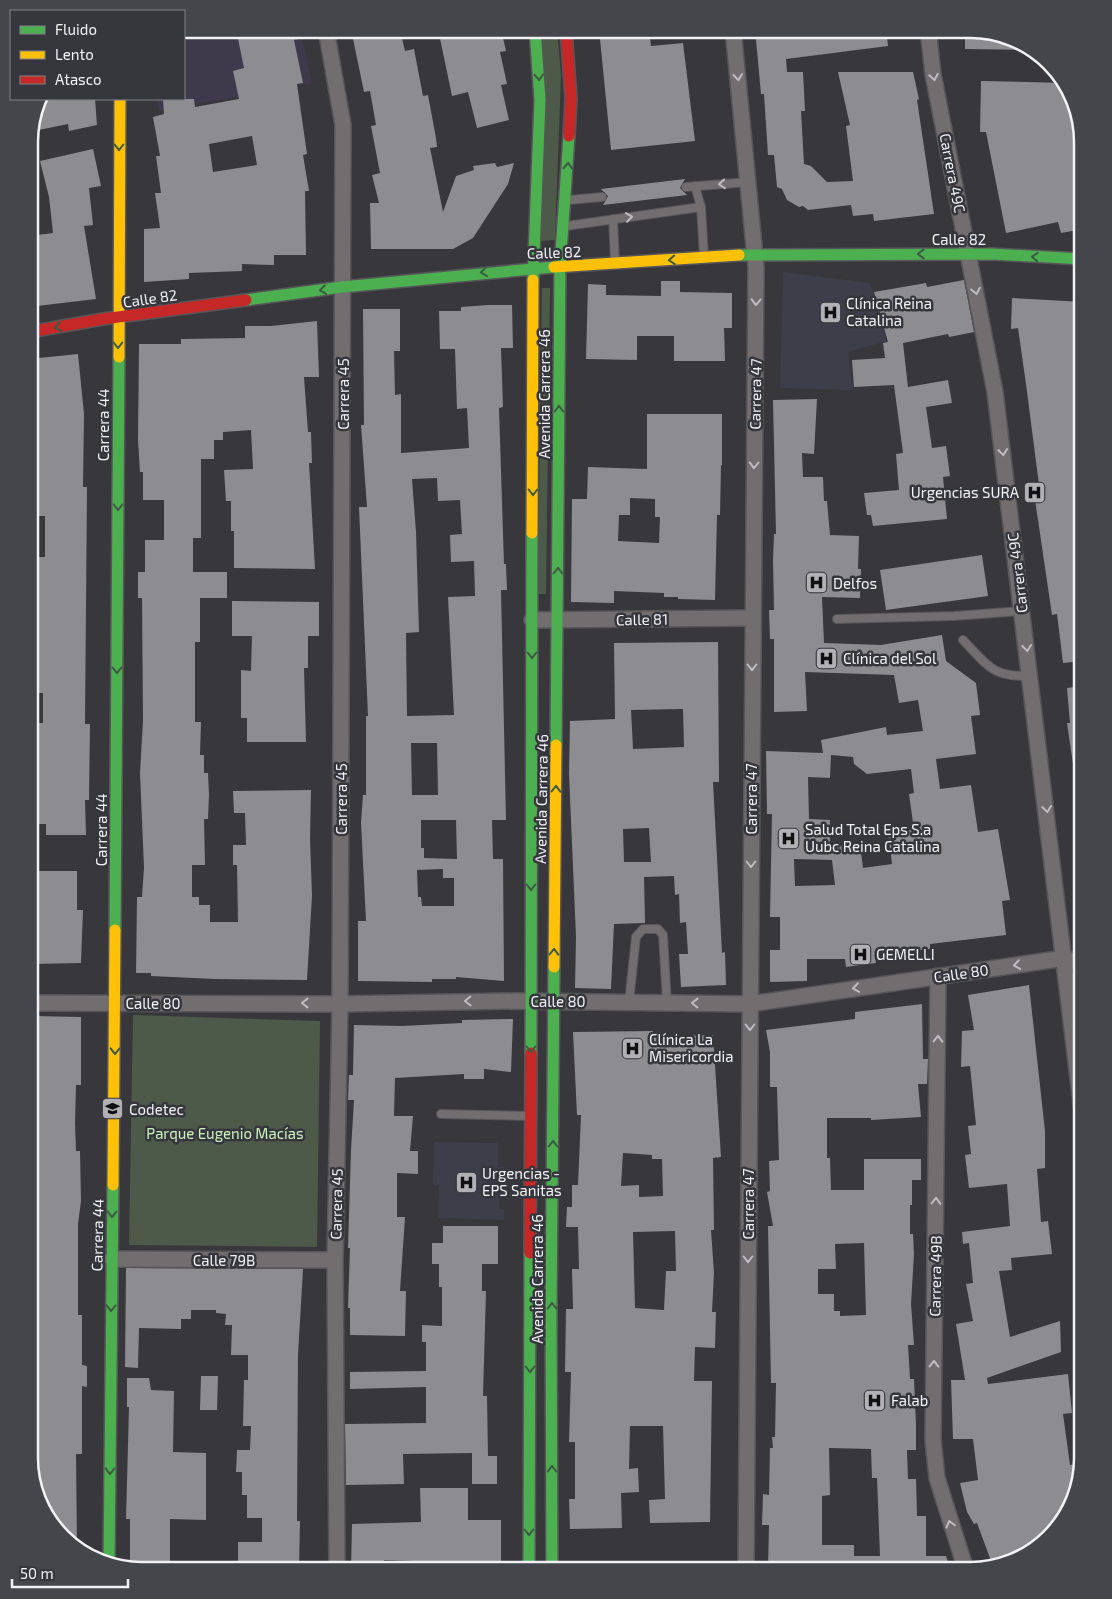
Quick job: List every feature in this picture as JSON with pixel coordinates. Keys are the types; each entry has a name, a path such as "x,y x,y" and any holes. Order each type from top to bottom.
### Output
{"main road":[{"name":"Avenida Carrera 46","path":"529,1561 533,268 540,100 536,38"},
{"name":"Avenida Carrera 46","path":"552,1561 560,267 566,200 571,99 567,38"},
{"name":"Carrera 44","path":"109,1556 115,1002 120,100"},
{"name":"Calle 82","path":"38,330 118,317 342,287 533,268 755,254 969,254 1074,259"}],"street":[{"name":"Carrera 45","path":"328,38 343,125 340,1004 335,1260 337,1561"},
{"name":"Carrera 47","path":"734,38 755,254 746,1562"},
{"name":"Carrera 49C","path":"929,38 933,74 995,392 1074,1039"},
{"name":"Calle 81","path":"532,620 752,618"},
{"name":"Calle 80","path":"38,1003 340,1004 554,1001 750,1004 1065,958 1074,962"},
{"name":"Carrera 49B","path":"938,976 933,1440 937,1478 963,1562"},
{"name":"Calle 79B","path":"112,1260 335,1260"}],"lane":[{"path":"704,258 701,207 690,187 749,182"},
{"path":"566,200 602,197"},
{"path":"564,226 701,207"},
{"path":"613,219 615,264"},
{"path":"837,619 954,616 1022,611"},
{"path":"963,640 991,669 1008,676 1030,676"},
{"path":"629,1002 636,937 643,929 658,929 663,935 667,1003"},
{"path":"441,1114 530,1116"}],"shaded area":[{"path":"185,38 302,38 312,83 159,111 157,100 185,100"},
{"name":"Clínica Reina Catalina","path":"783,272 870,283 887,341 848,352 853,390 780,388"},
{"name":"Urgencias - EPS Sanitas","path":"434,1142 498,1143 498,1167 504,1167 506,1171 505,1175 499,1179 499,1209 504,1209 504,1220 438,1218 439,1185 433,1185"}],"green space":[{"path":"543,38 558,38 561,75 555,240 541,241"},
{"path":"542,288 550,288 546,594 538,594"},
{"name":"Parque Eugenio Macías","path":"133,1015 320,1021 317,1247 129,1245"}],"building":[{"path":"238,38 303,38 294,40 303,83 297,84 307,154 303,155 309,191 305,191 306,255 274,255 274,265 242,264 242,271 189,273 189,279 144,282 144,229 160,228 155,193 161,193 156,156 160,156 153,117 164,114 163,100 194,99 195,107 239,99 233,71 244,68","holes":["252,136 257,165 213,172 209,144"]},
{"path":"353,38 402,38 405,51 414,49 423,96 428,95 437,147 430,148 443,212 456,176 474,170 473,166 495,163 497,167 514,163 508,184 473,238 453,249 371,249 370,203 379,203 372,175 380,173 371,126 376,125 370,91 364,92"},
{"path":"440,38 503,38 506,51 500,52 507,84 501,85 509,120 477,128 468,92 452,96"},
{"path":"600,38 650,38 651,46 683,43 695,141 611,150"},
{"path":"756,38 887,38 888,46 786,59 787,72 803,72 805,111 801,111 804,164 811,166 827,182 853,181 846,126 850,125 838,72 913,72 919,99 917,100 934,214 874,221 873,214 853,216 851,205 808,210 787,200 782,189 777,187 774,155 768,155 764,94 761,94"},
{"path":"965,38 978,38 991,39 1020,50 965,49"},
{"path":"981,81 1056,83 1067,102 1074,128 1074,231 1061,233 1058,222 1006,233 986,132 980,132"},
{"path":"46,100 95,100 97,125 69,131 68,124 38,130"},
{"path":"93,149 101,186 89,188 93,225 84,226 96,299 38,306 38,235 53,233 49,197 40,161"},
{"path":"685,179 680,188 687,195 603,205 608,196 601,189"},
{"path":"964,280 974,332 949,337 948,334 903,343 908,387 948,380 952,403 926,407 932,448 946,446 950,476 943,477 947,519 873,526 871,515 867,515 864,493 899,490 896,454 903,453 894,385 854,387 852,360 885,358 883,343 888,342 874,292 926,283 927,287"},
{"path":"661,281 680,281 680,292 732,293 732,328 724,328 725,361 674,361 674,336 637,336 637,360 586,359 588,284 606,285 606,295 661,296"},
{"path":"1012,298 1074,301 1074,662 1063,663 1057,614 1052,615 1033,486 1039,485 1018,328 1011,329"},
{"path":"512,305 513,348 501,348 503,407 499,408 504,564 506,564 507,590 501,590 506,820 492,820 493,859 503,859 504,981 456,977 456,979 432,979 432,982 358,981 358,921 366,921 361,823 363,795 366,795 366,716 368,716 359,507 367,507 361,425 364,425 363,309 400,309 400,351 394,351 395,395 401,394 401,453 469,448 467,408 457,409 455,349 440,349 439,311 461,311 461,307","holes":["437,478 438,501 460,500 462,534 450,535 451,562 474,561 475,596 448,597 454,715 407,716 406,633 419,632 416,532 412,479","411,743 437,743 438,795 412,795","421,820 456,820 457,859 424,858 424,848 421,848","443,869 443,878 454,878 454,906 422,906 421,897 418,897 417,870"]},
{"path":"317,321 319,377 304,377 308,432 311,432 312,463 309,463 315,569 234,568 234,531 231,531 231,501 226,501 224,470 253,469 251,430 223,432 223,440 214,440 214,459 201,459 201,538 193,538 193,572 227,572 227,598 200,598 200,642 195,642 195,722 201,722 200,755 204,755 204,773 208,773 209,794 208,819 204,819 205,865 192,865 192,897 199,897 199,905 210,905 210,922 238,922 237,865 233,865 233,845 246,845 245,813 234,813 233,791 311,790 312,896 307,980 215,979 151,976 151,973 136,973 137,897 142,897 144,868 140,773 143,721 142,598 138,598 138,572 145,572 145,540 164,540 164,500 143,500 143,472 140,472 138,440 139,344 181,344 181,339 245,338 245,326 271,326"},
{"path":"78,354 84,414 83,487 87,487 85,724 90,724 89,800 85,800 86,835 46,835 46,824 38,824 38,723 43,723 43,693 38,693 38,557 45,557 45,516 38,516 38,358"},
{"path":"817,399 814,454 802,453 803,477 823,477 824,501 827,501 830,535 859,536 858,569 861,569 860,598 822,597 824,643 881,645 942,635 946,661 976,683 980,715 971,716 976,754 936,759 940,789 971,785 978,832 998,829 1010,900 1002,901 1006,935 930,944 930,949 875,956 876,963 846,967 845,959 807,959 807,981 770,982 770,950 780,950 780,917 770,917 772,814 767,814 766,751 823,753 821,740 886,727 887,735 923,731 918,700 899,703 894,675 805,672 807,711 774,712 774,639 770,639 769,610 774,610 773,560 774,534 776,534 773,400","holes":["831,755 853,757 854,764 867,774 911,769 914,793 909,794 914,830 888,832 892,864 863,868 860,844 830,847 830,820 809,819 808,777 830,778","794,859 832,860 835,885 795,886"]},
{"path":"647,414 722,414 722,465 720,515 717,515 715,600 678,599 678,597 664,597 664,593 614,591 614,603 571,602 572,499 587,499 588,467 647,469","holes":["630,498 655,499 655,517 660,517 659,543 618,541 619,515 630,515"]},
{"path":"982,555 988,596 886,610 880,570"},
{"path":"232,601 319,602 319,636 308,636 308,668 304,668 306,742 247,742 247,718 241,718 241,670 251,671 252,636 232,636"},
{"path":"718,642 719,782 713,782 722,953 725,952 726,985 681,987 679,954 688,954 686,922 680,923 679,894 675,895 674,876 644,877 645,923 614,924 611,989 575,988 576,937 569,774 570,721 615,719 614,643","holes":["683,709 684,747 633,749 631,710","649,828 651,862 624,862 623,829"]},
{"path":"1074,687 1074,771 1067,723 1070,723 1067,688"},
{"path":"38,871 77,871 77,910 83,910 81,963 38,964"},
{"path":"1029,985 1045,1131 1045,1168 1037,1169 1041,1222 1048,1221 1052,1254 1011,1258 1012,1270 999,1271 1010,1337 1060,1321 1061,1352 987,1378 988,1384 1068,1374 1072,1413 1063,1414 1070,1465 1074,1464 1074,1471 1067,1497 1061,1510 1044,1531 1023,1548 990,1560 977,1523 974,1524 967,1512 960,1483 978,1480 973,1439 953,1439 951,1380 965,1380 956,1324 973,1321 966,1284 973,1283 969,1243 963,1244 962,1232 1010,1226 1007,1184 969,1188 965,1155 971,1154 968,1126 976,1125 970,1066 961,1067 962,1031 974,1030 968,995"},
{"path":"922,1004 923,1059 928,1059 927,1084 918,1084 921,1117 871,1120 871,1118 827,1118 827,1158 830,1158 831,1190 864,1190 864,1159 921,1159 921,1180 912,1180 912,1205 910,1205 910,1234 913,1234 914,1254 911,1304 914,1345 908,1345 910,1379 914,1379 916,1450 907,1450 908,1479 916,1479 917,1516 926,1516 926,1556 946,1556 948,1562 768,1562 769,1525 762,1525 763,1494 769,1495 770,1448 773,1448 772,1437 775,1437 776,1383 771,1383 768,1226 773,1226 767,1192 770,1191 769,1161 779,1160 777,1087 770,1087 770,1052 766,1030 855,1019 855,1012","holes":["864,1243 866,1315 840,1316 840,1311 834,1311 834,1294 818,1294 818,1269 836,1269 835,1244","829,1448 871,1449 872,1478 877,1478 880,1556 854,1556 854,1545 822,1545 822,1496 830,1495"]},
{"path":"38,1016 81,1017 81,1085 76,1085 75,1123 76,1151 80,1151 81,1201 78,1224 78,1315 82,1315 82,1365 87,1366 87,1387 82,1386 82,1454 76,1454 77,1539 51,1510 41,1485 38,1471"},
{"path":"513,1019 511,1072 484,1069 484,1079 464,1079 464,1074 395,1078 394,1116 413,1116 410,1151 418,1151 418,1174 397,1173 397,1217 405,1217 400,1291 406,1291 405,1336 350,1335 350,1308 348,1308 350,1248 348,1248 354,1100 348,1100 349,1075 353,1075 354,1025 402,1026 462,1023 462,1020"},
{"path":"653,1031 653,1037 713,1035 721,1157 713,1158 714,1230 711,1230 714,1273 712,1312 716,1312 715,1348 695,1347 694,1381 712,1381 710,1522 650,1523 649,1500 665,1499 663,1426 630,1426 629,1469 638,1468 639,1492 621,1493 622,1528 570,1529 569,1499 575,1499 575,1442 569,1442 571,1372 565,1372 566,1309 573,1309 572,1269 579,1269 578,1227 566,1227 567,1207 572,1207 572,1185 578,1185 581,1115 577,1115 573,1032","holes":["623,1153 652,1155 652,1159 662,1159 663,1196 639,1197 639,1185 621,1186","675,1231 676,1271 666,1271 664,1310 635,1308 633,1232"]},
{"path":"443,1226 498,1226 498,1264 482,1264 482,1291 486,1291 483,1396 487,1396 488,1456 497,1456 497,1484 472,1484 472,1453 403,1454 404,1484 346,1485 345,1424 426,1423 426,1387 350,1389 350,1372 426,1371 426,1342 422,1342 422,1325 442,1326 442,1287 439,1287 439,1264 432,1264 432,1243 443,1243"},
{"path":"126,1268 303,1269 298,1355 297,1521 300,1521 299,1561 238,1561 238,1542 262,1542 262,1518 247,1518 247,1495 242,1495 242,1472 236,1472 237,1450 250,1450 251,1426 243,1426 244,1380 248,1380 248,1355 231,1355 232,1325 225,1325 226,1314 216,1313 216,1310 191,1310 191,1319 181,1319 181,1329 139,1328 138,1368 125,1367"},
{"path":"201,1376 218,1376 217,1410 200,1410"},
{"path":"127,1378 149,1378 151,1390 174,1391 173,1452 206,1453 206,1520 170,1519 170,1561 130,1561 130,1519 126,1519 129,1407 127,1407"},
{"path":"420,1488 468,1488 468,1520 501,1520 501,1561 351,1561 352,1524 421,1522"}],"traffic: fast":[{"path":"533,280 540,100 536,38"},
{"path":"556,745 560,267 569,136"},
{"path":"739,255 992,254 1074,259"},
{"path":"246,300 342,287 554,267"},
{"path":"115,930 119,357"},
{"path":"531,1053 532,533"},
{"path":"552,1561 551,1307 554,967"},
{"path":"109,1556 113,1185"},
{"path":"529,1561 530,1253"}],"traffic: slow":[{"path":"119,357 120,100"},
{"path":"554,267 739,255"},
{"path":"532,533 533,280"},
{"path":"554,967 556,745"},
{"path":"113,1185 115,930"}],"traffic: jam":[{"path":"567,38 571,99 569,136"},
{"path":"38,330 103,319 246,300"},
{"path":"530,1253 531,1053"}],"place":[{"name":"Clínica Reina Catalina","path":"830,312"},
{"name":"Urgencias SURA","path":"1035,492"},
{"name":"Delfos","path":"817,583"},
{"name":"Clínica del Sol","path":"827,658"},
{"name":"Salud Total Eps S.a Uubc Reina Catalina","path":"789,838"},
{"name":"GEMELLI","path":"860,954"},
{"name":"Clínica La Misericordia","path":"633,1048"},
{"name":"Codetec","path":"113,1109"},
{"name":"Urgencias - EPS Sanitas","path":"466,1182"},
{"name":"Falab","path":"875,1400"}]}
